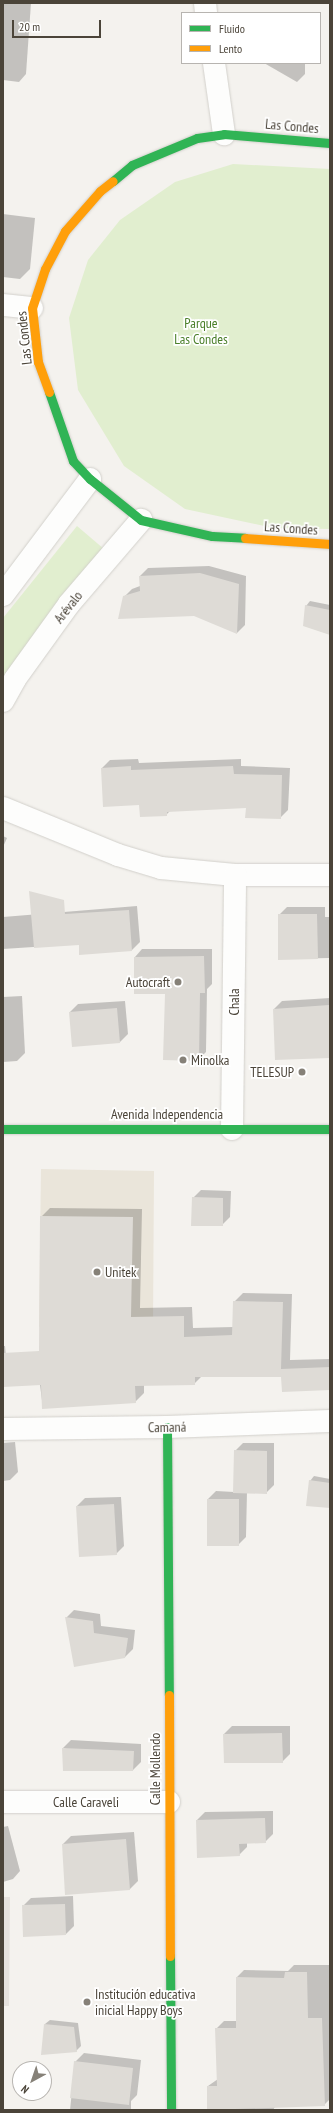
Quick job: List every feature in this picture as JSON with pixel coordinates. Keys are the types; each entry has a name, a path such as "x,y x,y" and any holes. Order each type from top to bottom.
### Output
{"street":[{"path":"214,64 224,134"},
{"name":"Las Condes","path":"330,143 224,134 197,138 132,165 100,191 65,232 45,269 32,308 38,362 73,461 90,479 141,520 212,536 330,544"},
{"path":"3,305 32,308"},
{"path":"3,595 90,479"},
{"name":"Arévalo","path":"3,701 15,679 69,604 141,520"},
{"path":"3,808 118,855 161,868 235,875 330,875"},
{"name":"Chala","path":"232,1129 235,875"},
{"name":"Avenida Independencia","path":"3,1129 330,1129"},
{"name":"Camaná","path":"3,1429 167,1427 330,1421"},
{"name":"Calle Mollendo","path":"167,1427 171,2110"},
{"name":"Calle Caraveli","path":"3,1802 169,1802"}],"shaded area":[{"name":"Unitek","path":"41,1169 154,1171 153,1328 39,1327"},
{"path":"3,1897 10,1897 9,2006 3,2006"}],"green space":[{"name":"Parque Las Condes","path":"233,164 330,169 330,529 274,528 185,509 124,466 78,390 69,318 88,260 120,220 175,182"},
{"path":"77,526 104,549 3,680 3,618"}],"building":[{"path":"200,573 239,584 237,634 194,616 118,619 123,596 140,591 139,576"},
{"path":"305,605 330,610 330,635 303,626"},
{"path":"131,766 131,770 233,766 234,774 282,775 281,819 245,818 246,808 167,812 167,816 140,817 139,805 103,807 101,768"},
{"path":"29,891 64,900 65,914 129,910 132,951 79,955 79,945 34,948"},
{"path":"278,914 317,914 318,959 278,960"},
{"path":"204,956 205,993 200,993 199,1061 163,1060 165,994 134,994 134,957"},
{"path":"329,1005 330,1058 275,1060 273,1009"},
{"path":"117,1008 120,1043 72,1047 69,1012"},
{"path":"192,1197 223,1198 223,1226 191,1226"},
{"path":"40,1216 133,1217 131,1317 184,1316 184,1337 232,1335 233,1301 283,1302 281,1369 330,1367 330,1390 282,1392 281,1377 195,1377 195,1385 135,1386 136,1403 42,1409 41,1385 3,1387 3,1353 39,1351"},
{"path":"234,1450 267,1451 267,1494 233,1493"},
{"path":"309,1480 330,1483 330,1508 306,1506"},
{"path":"207,1499 239,1499 239,1546 207,1546"},
{"path":"114,1504 117,1555 79,1557 76,1506"},
{"path":"65,1617 93,1621 94,1633 128,1638 125,1658 74,1667"},
{"path":"282,1733 283,1763 224,1763 223,1734"},
{"path":"62,1748 134,1751 133,1771 63,1771"},
{"path":"265,1818 266,1843 239,1844 240,1856 197,1858 196,1820"},
{"path":"126,1839 130,1890 65,1895 62,1844"},
{"path":"65,1904 66,1935 23,1937 22,1905"},
{"path":"285,1972 307,1972 308,2018 322,2018 325,2106 207,2110 207,2086 217,2086 215,2028 236,2028 236,1977 284,1978"},
{"path":"44,2024 74,2027 77,2052 41,2055"},
{"path":"74,2061 133,2068 129,2105 70,2098"}],"traffic: fast":[{"path":"113,181 132,165 197,138 224,134 330,143"},
{"path":"49,392 73,461 90,479 141,520 212,536 245,538"},
{"path":"3,1129 330,1129"},
{"path":"167,1427 169,1695"},
{"path":"170,1956 171,2110"}],"traffic: slow":[{"path":"49,392 38,362 32,308 45,269 65,231 100,191 113,181"},
{"path":"245,538 330,544"},
{"path":"169,1695 170,1956"}],"place":[{"name":"Autocraft","path":"178,982"},
{"name":"Minolka","path":"183,1060"},
{"name":"TELESUP","path":"302,1072"},
{"name":"Unitek","path":"97,1272"},
{"name":"Institución educativa inicial Happy Boys","path":"87,2002"}]}
